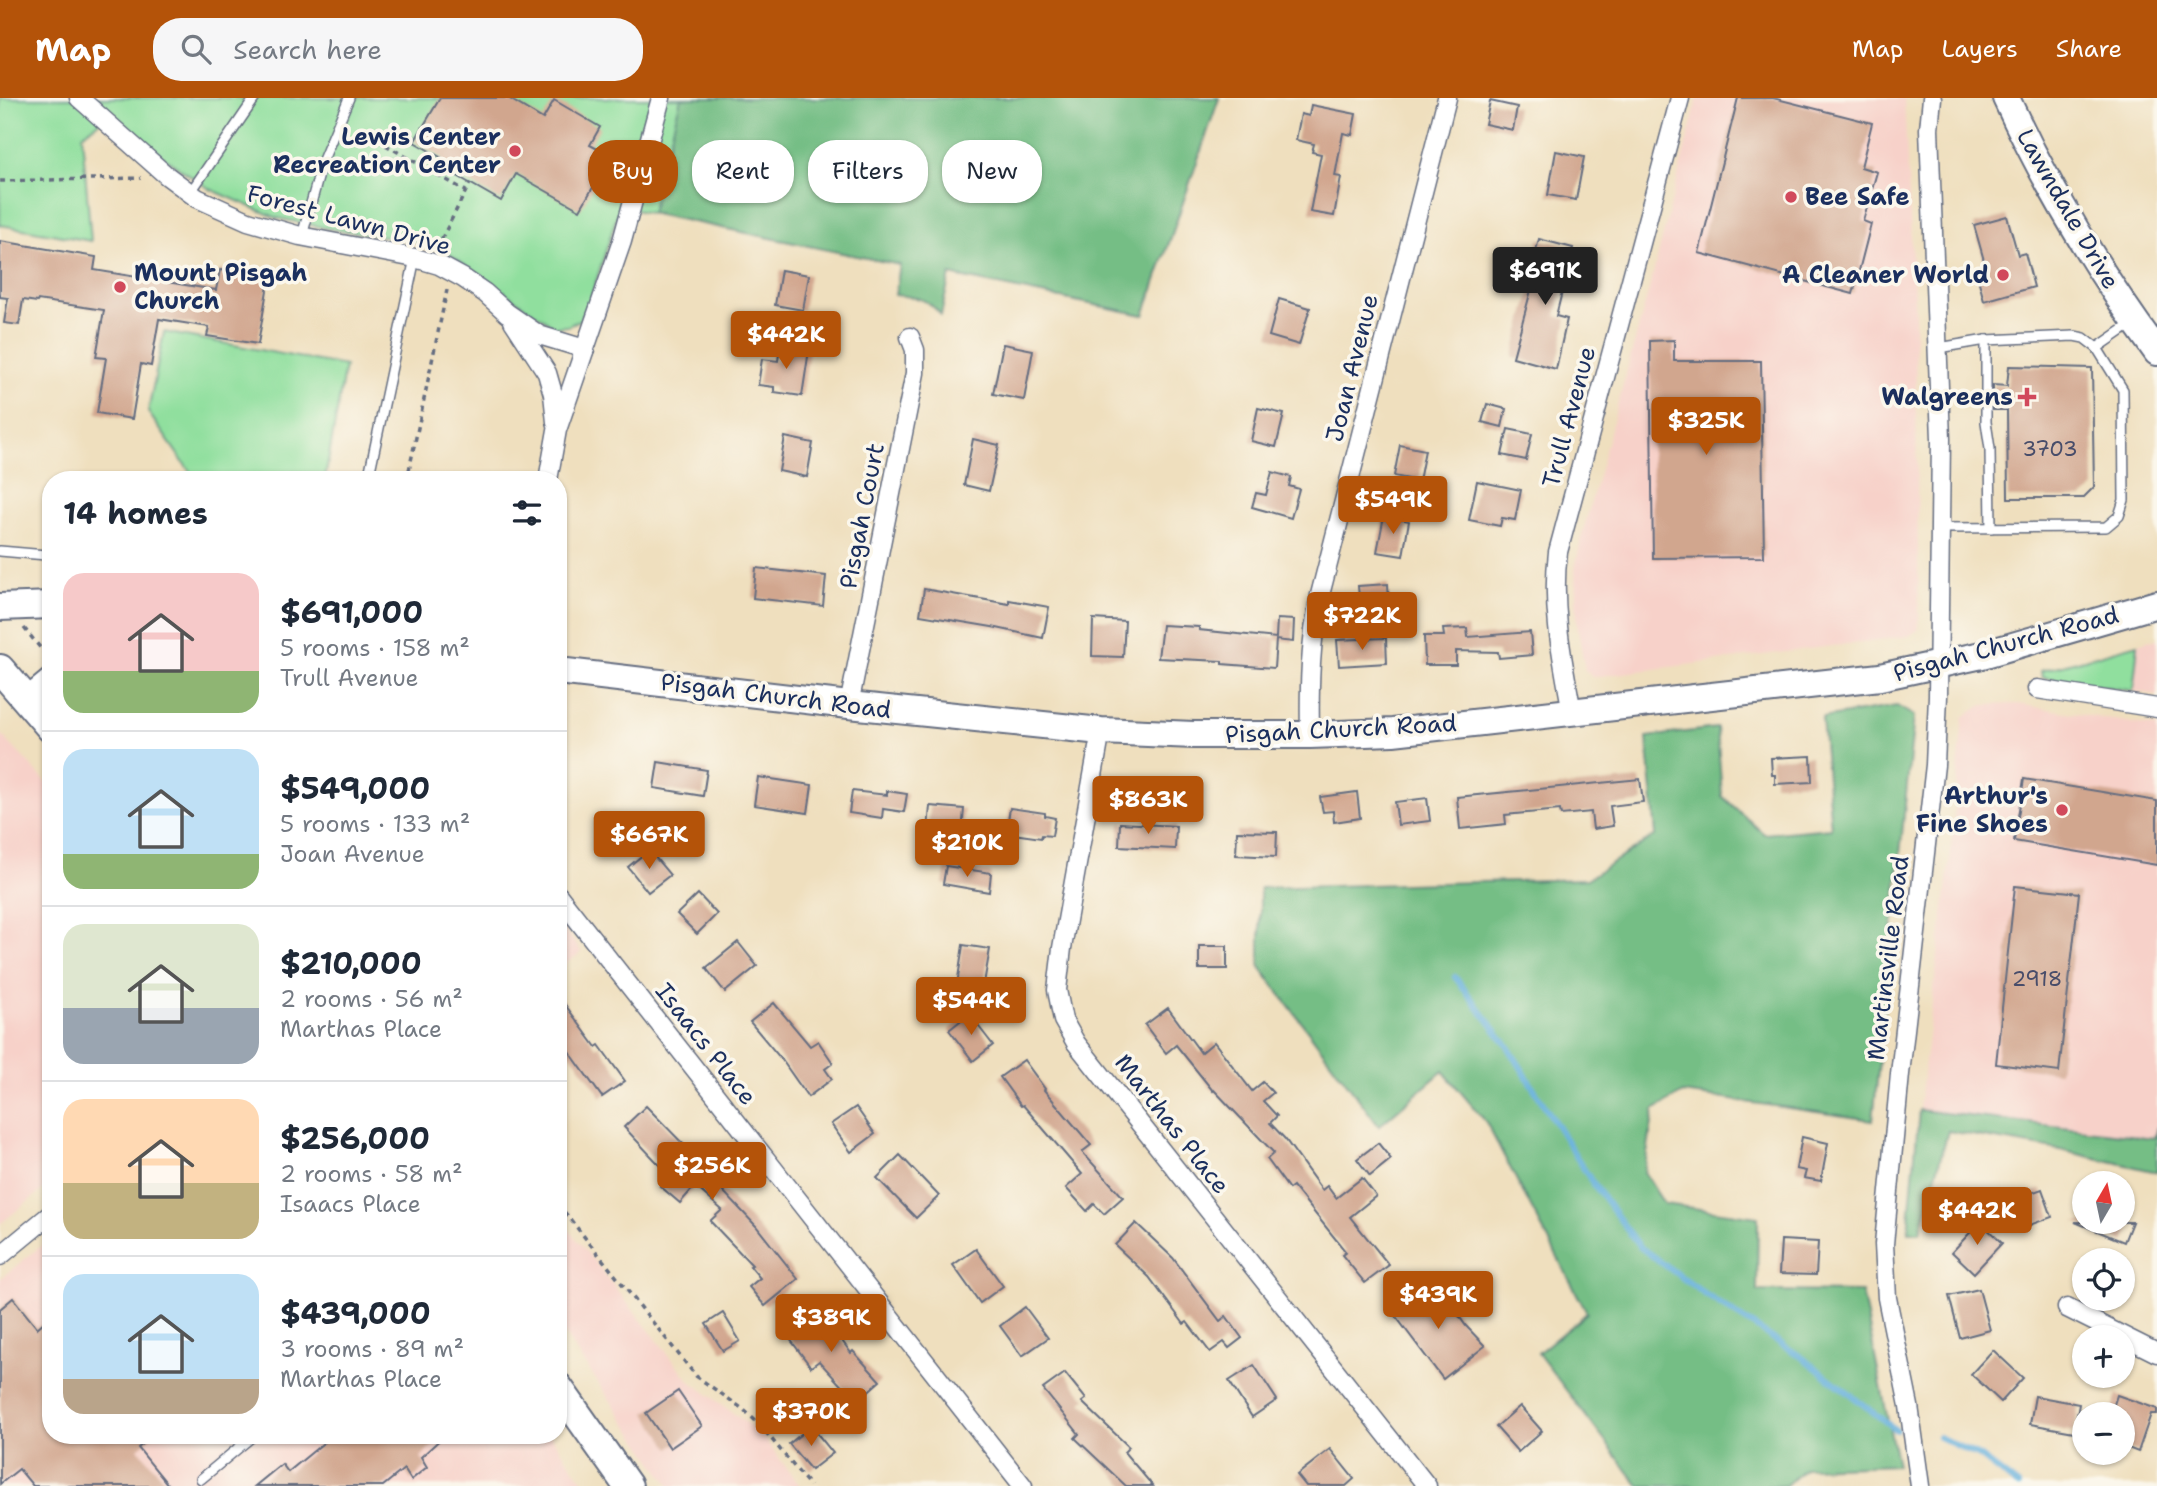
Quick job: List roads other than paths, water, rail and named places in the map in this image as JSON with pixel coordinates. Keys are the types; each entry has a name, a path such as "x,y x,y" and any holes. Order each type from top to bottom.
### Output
{"main road":[{"name":"Lawndale Drive","path":"2006,98 2049,183 2157,352"},
{"name":"Pisgah Church Road","path":"567,672 1101,731 1194,735 1393,732 1880,677 1982,655 2157,604"},
{"path":"0,607 42,606"},
{"path":"0,669 42,717"},
{"path":"28,701 42,689"},
{"path":"567,1400 628,1486"}],"street":[{"name":"Forest Lawn Drive","path":"79,98 190,193 248,221 302,236 422,260 463,278 539,335 585,349 557,430 550,471"},
{"path":"585,349 622,241 661,98"},
{"name":"Joan Avenue","path":"1310,735 1312,632 1447,98"},
{"name":"Trull Avenue","path":"1572,712 1555,610 1558,552 1679,98"},
{"name":"Martinsville Road","path":"1920,1486 1909,1406 1887,1298 1884,1244 1901,1060 1935,765 1939,664 1941,439 1929,130 1932,98"},
{"name":"Forest Lawn Drive","path":"507,313 547,373 554,394 557,430"},
{"name":"Pisgah Court","path":"849,705 915,373 915,350 910,337"},
{"path":"2036,689 2157,709"},
{"name":"Marthas Place","path":"1101,731 1062,948 1057,990 1063,1020 1076,1043 1427,1486"},
{"name":"Isaacs Place","path":"567,906 1023,1486"},
{"path":"0,1256 42,1221"},
{"path":"2067,1308 2157,1353"}],"lane":[{"path":"190,193 256,98"},
{"path":"302,236 323,160 349,98"},
{"path":"370,471 422,260"},
{"path":"2097,348 2136,322"},
{"path":"1939,348 1986,340 2074,336 2084,338 2097,348 2123,390 2124,500 2119,516 2106,527 1940,528"},
{"path":"1986,340 1986,422 1990,449 1991,528"},
{"path":"0,551 42,555"},
{"path":"201,1479 243,1444"}],"waterway":[{"path":"1455,977 1507,1045 1592,1182 1640,1247 1703,1293 1803,1358 1896,1430"},
{"path":"1939,1437 1979,1456 2018,1486"}],"place":[{"name":"Lewis Center Recreation Center","path":"515,151"},
{"name":"Bee Safe","path":"1791,197"},
{"name":"A Cleaner World","path":"2003,275"},
{"name":"Mount Pisgah Church","path":"120,287"},
{"name":"Walgreens","path":"2027,397"},
{"name":"Arthur's Fine Shoes","path":"2062,810"}]}
